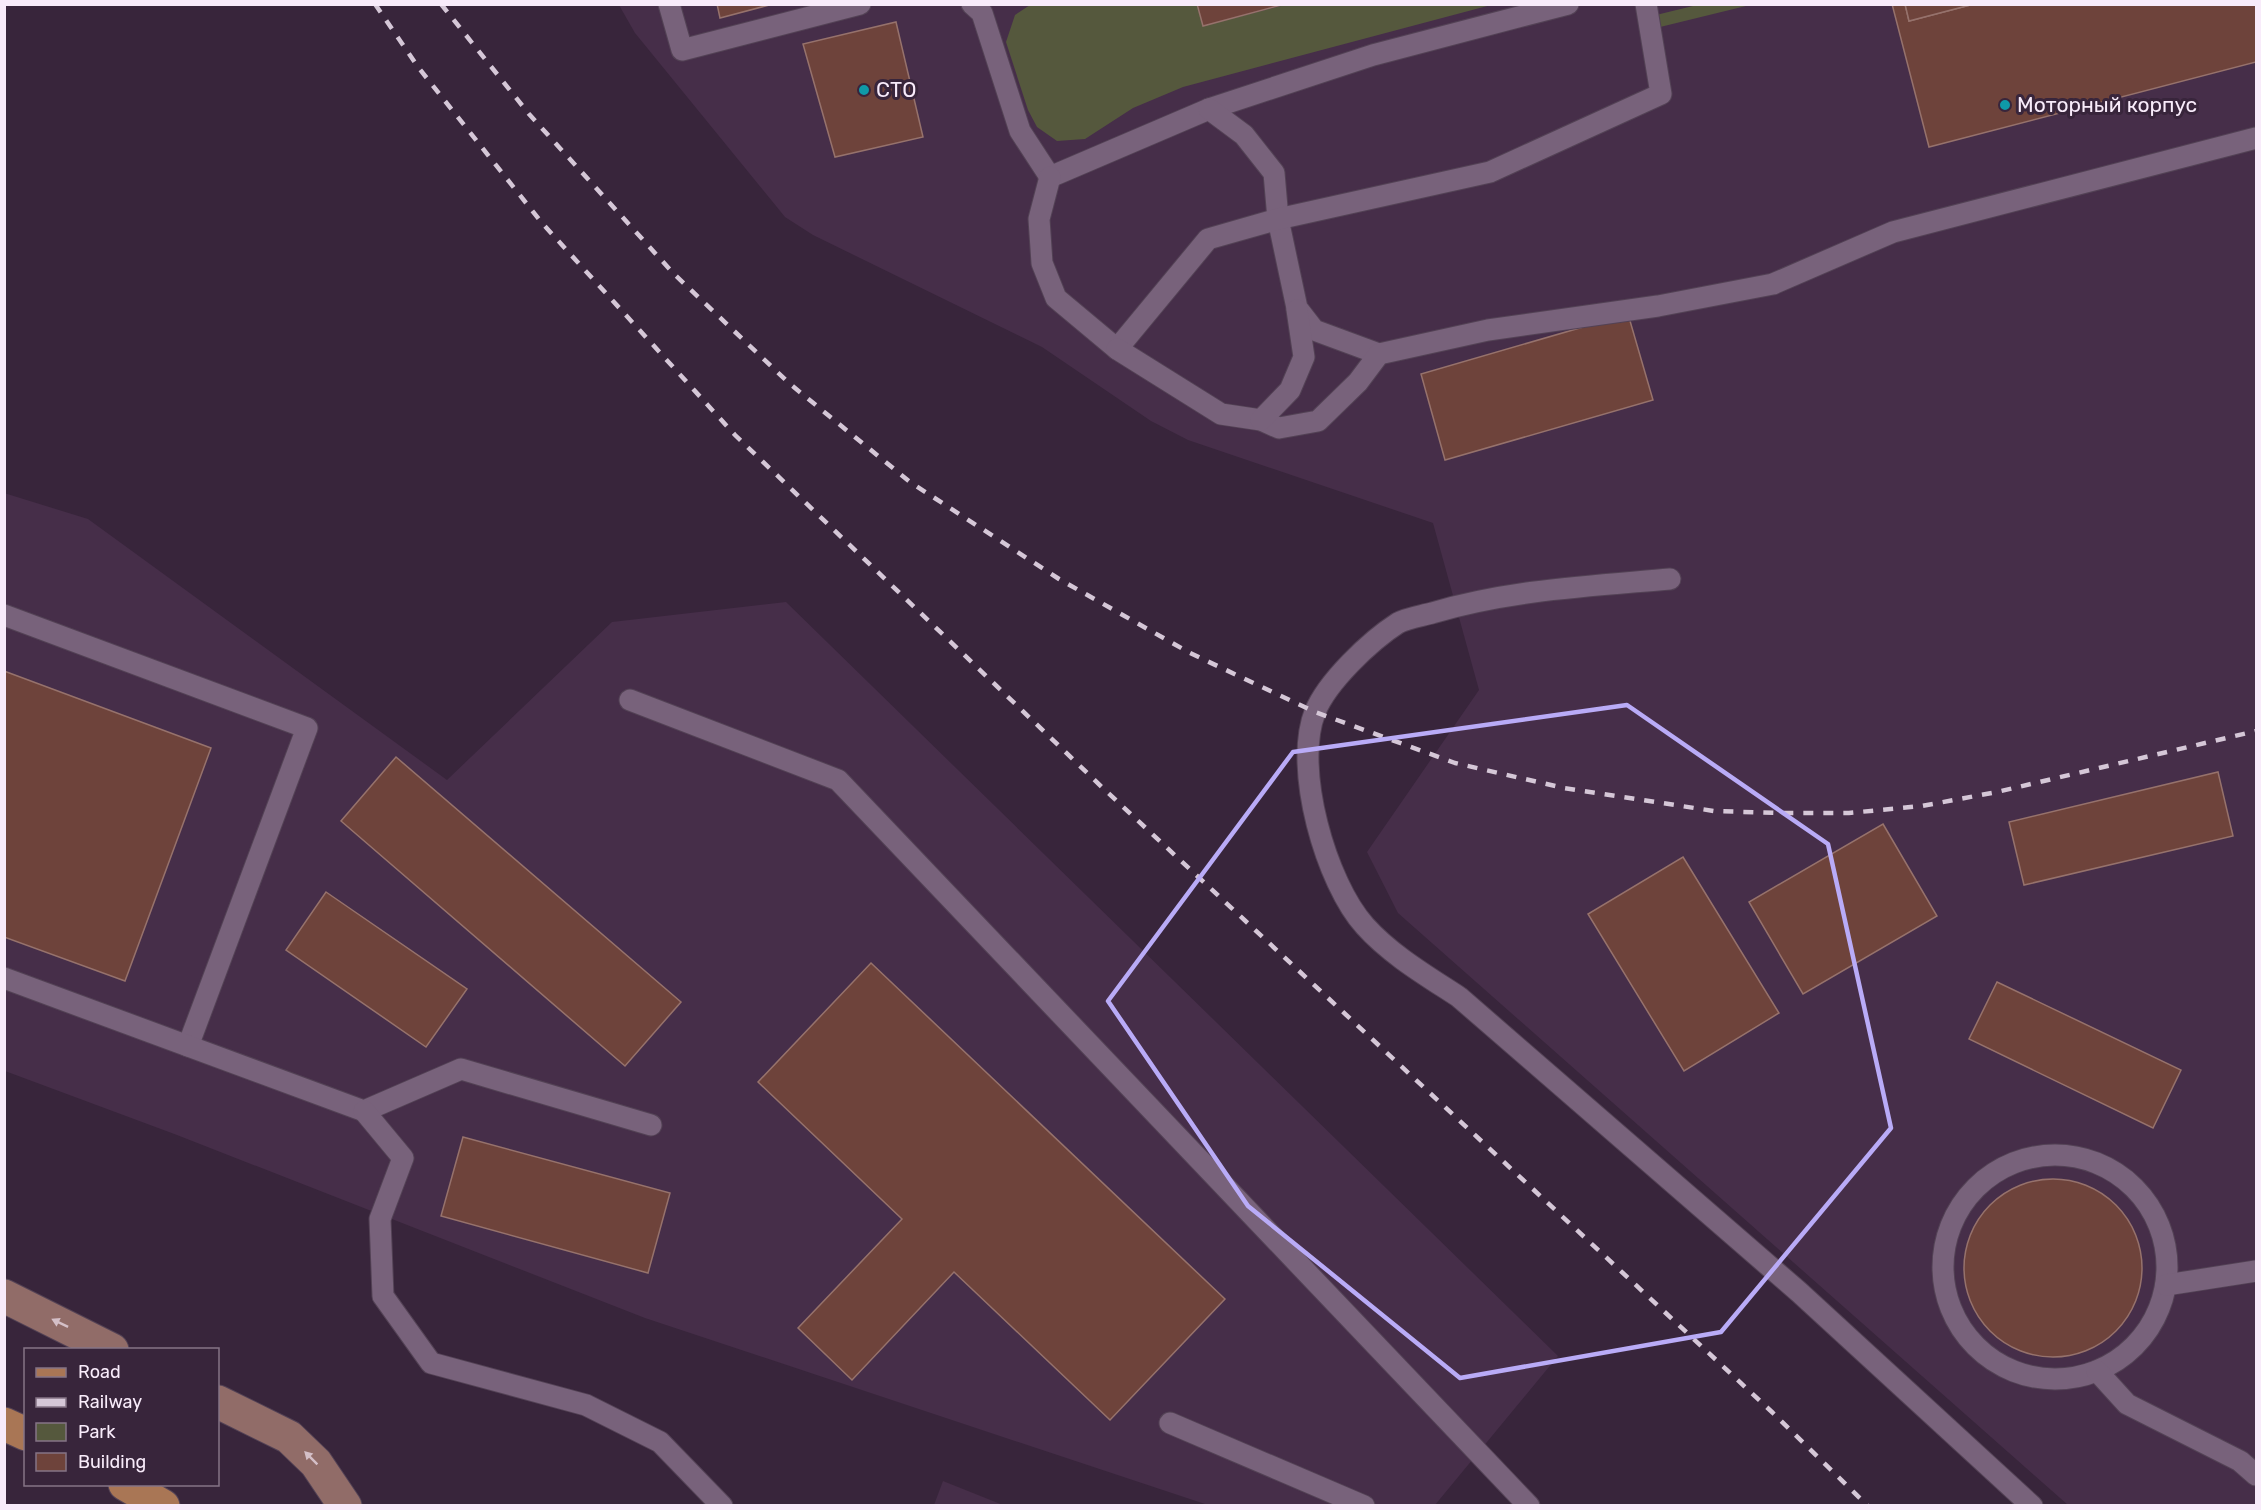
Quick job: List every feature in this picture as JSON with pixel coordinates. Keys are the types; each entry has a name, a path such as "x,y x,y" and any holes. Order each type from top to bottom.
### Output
{"main road":[{"path":"4,1424 24,1433"},
{"path":"127,1486 163,1506"}],"street":[{"path":"4,1296 108,1348"},
{"path":"219,1402 289,1437 316,1463 345,1506"}],"lane":[{"path":"669,4 682,50 860,4"},
{"path":"972,4 982,14 1020,131 1050,177 1039,219 1042,263 1056,298 1117,349 1221,414 1261,420 1279,428 1318,421 1358,382 1379,354"},
{"path":"1050,177 1209,109 1373,55 1568,4"},
{"path":"1117,349 1208,239 1278,219 1490,172 1661,94 1646,4"},
{"path":"1209,109 1244,135 1274,173 1278,219 1297,308 1304,357 1290,390 1261,420"},
{"path":"1297,308 1314,330 1379,354 1488,330 1658,306 1773,284 1893,232 2256,138"},
{"path":"1670,579 1560,588 1460,604 1399,622 1349,662 1315,712 1307,758 1317,831 1336,881 1364,926 1408,963 1459,997 1790,1284 2032,1506"},
{"path":"4,615 307,728 188,1046"},
{"path":"630,700 838,780 1529,1506"},
{"path":"4,978 364,1111 403,1158 380,1219 383,1296 431,1363 586,1405 660,1442 722,1506"},
{"path":"364,1111 461,1069 651,1125"},
{"path":"2038,1155 2081,1157 2119,1174 2149,1204 2165,1243 2166,1285 2153,1322 2130,1351 2097,1371 2056,1380 2014,1372 1978,1350 1953,1316 1942,1276 1947,1234 1966,1196 1998,1169 2038,1155"},
{"path":"2166,1285 2256,1271"},
{"path":"2097,1371 2127,1404 2240,1461 2256,1475"},
{"path":"1170,1423 1364,1506"}],"highlighted area":[{"path":"1627,705 1828,844 1891,1128 1721,1332 1460,1378 1248,1206 1108,1001 1293,752"}],"shaded area":[{"path":"619,5 2256,5 2256,1504 2068,1505 1398,913 1367,852 1479,690 1433,523 1188,440 1151,421 1042,347 813,235 785,217 635,33"},
{"path":"4,493 88,519 447,780 612,622 786,602 1558,1356 1435,1505 1208,1505 645,1318 177,1135 5,1071"},
{"path":"943,1481 1003,1505 934,1505"}],"green space":[{"path":"1030,5 1197,5 1203,26 1285,5 1491,5 1183,87 1133,108 1085,139 1057,141 1037,127 1028,110 1006,42 1015,15"},
{"path":"1697,5 1750,5 1656,28 1652,16"}],"building":[{"path":"717,4 773,4 720,18"},
{"path":"1197,4 1285,4 1203,26"},
{"name":"Моторный корпус","path":"1892,4 1905,4 1909,21 1974,4 2256,4 2256,62 1929,147"},
{"path":"1905,4 1974,4 1909,21"},
{"name":"СТО","path":"896,22 923,137 835,157 803,44"},
{"path":"1628,314 1653,400 1445,460 1421,374"},
{"path":"4,671 211,748 125,981 4,937"},
{"path":"396,757 681,1002 625,1066 341,821"},
{"path":"2218,772 2233,836 2024,885 2009,822"},
{"path":"1883,824 1937,916 1803,994 1749,902"},
{"path":"1683,857 1779,1013 1684,1071 1588,914"},
{"path":"326,892 467,989 426,1047 286,950"},
{"path":"871,963 1225,1299 1110,1420 954,1272 852,1380 798,1328 902,1219 758,1082"},
{"path":"1997,982 2181,1070 2153,1128 1969,1039"},
{"path":"463,1137 670,1193 648,1273 441,1216"},
{"path":"2053,1179 2087,1186 2103,1194 2116,1205 2127,1218 2135,1234 2142,1268 2135,1302 2127,1318 2116,1331 2103,1342 2087,1350 2053,1357 2019,1350 2003,1342 1990,1331 1979,1318 1971,1302 1964,1268 1971,1234 1979,1218 1990,1205 2003,1194 2019,1186"}],"railway":[{"path":"375,4 418,67 542,223 735,435 1105,790 1773,1413 1868,1506"},
{"path":"441,4 529,114 674,274 790,384 910,482 1059,579 1190,653 1315,712 1455,763 1564,788 1714,811 1780,813 1849,813 1922,806 1997,792 2256,731"}],"place":[{"name":"СТО","path":"864,90"},
{"name":"Моторный корпус","path":"2005,105"}]}
